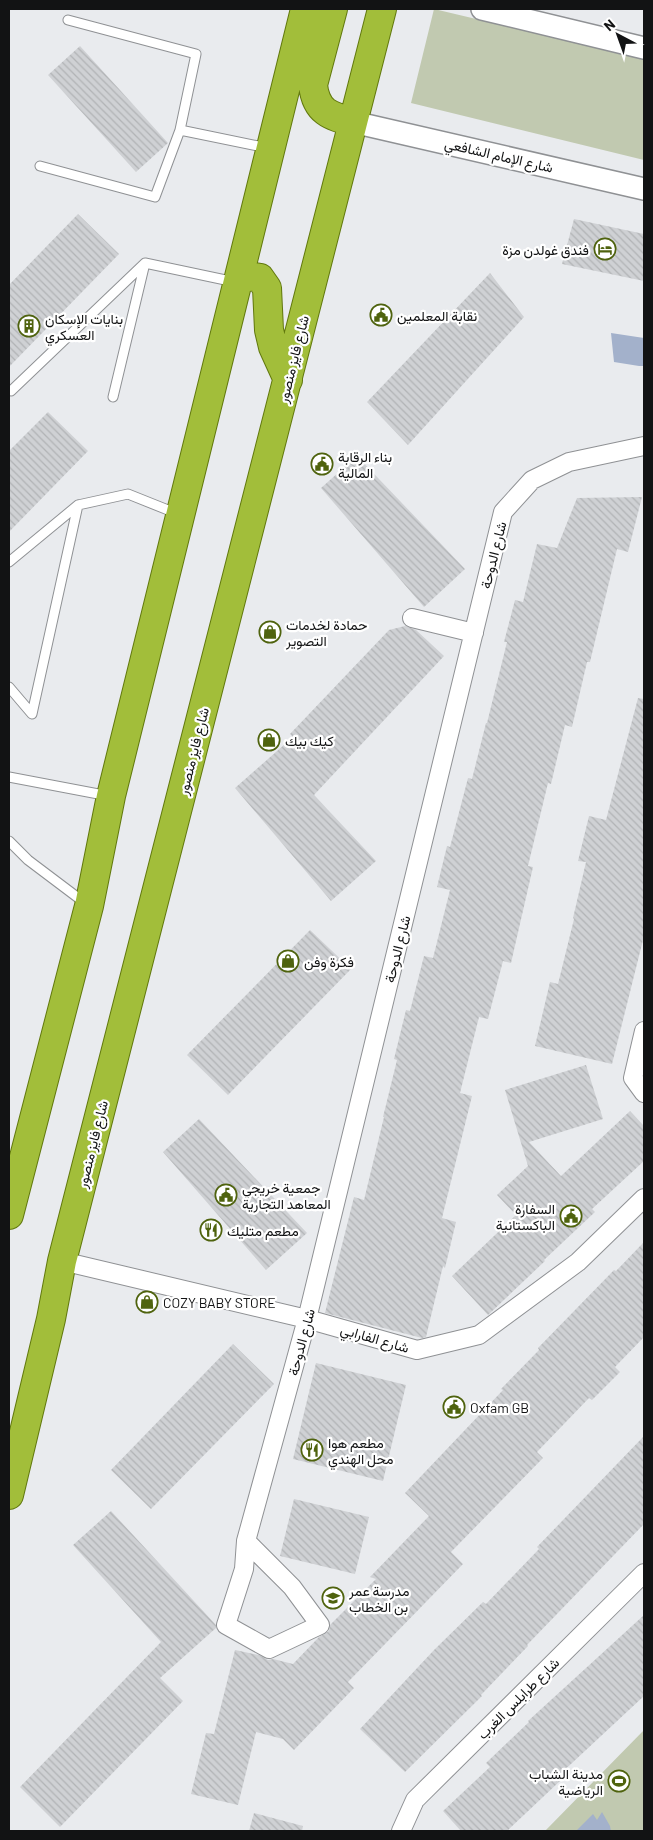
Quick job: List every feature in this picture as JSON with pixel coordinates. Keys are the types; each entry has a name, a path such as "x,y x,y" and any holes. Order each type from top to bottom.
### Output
{"highway":[{"path":"9,1215 89,906 111,796 305,9"},
{"path":"332,9 313,85 314,95 326,112 335,117 353,122"},
{"name":"شارع فايز منصور","path":"9,1495 51,1319 62,1261 382,9"},
{"path":"238,282 248,277 260,278 266,287 268,321 273,347 288,380"}],"street":[{"path":"482,9 644,48"},
{"name":"شارع الإمام الشافعي","path":"353,122 644,189"},
{"name":"شارع الدوحة","path":"246,1541 292,1588 320,1625 269,1649 226,1625 244,1569 246,1541 308,1319 503,512 532,480 569,462 644,446"},
{"path":"412,618 474,633"},
{"path":"644,1031 633,1078 644,1093"},
{"name":"شارع الفارابي","path":"62,1261 308,1319 417,1350 479,1335 578,1262 644,1198"},
{"name":"شارع طرابلس الغرب","path":"401,1831 415,1800 644,1573"}],"lane":[{"path":"40,166 155,197 180,130 196,54 68,20"},
{"path":"180,130 271,148"},
{"path":"145,263 238,282"},
{"path":"11,391 145,263"},
{"path":"113,397 145,263"},
{"path":"9,562 78,505 128,494 181,515"},
{"path":"9,687 32,714 78,505"},
{"path":"9,777 111,796"},
{"path":"9,841 28,860 89,906"}],"green space":[{"path":"434,9 644,59 644,160 411,103"},
{"name":"مدينة الشباب الرياضية","path":"644,1730 644,1831 545,1831"}],"water":[{"path":"611,333 644,338 644,366 614,362"},
{"path":"602,1812 611,1831 576,1831 593,1814 597,1820"}],"building":[{"path":"80,46 168,143 136,172 48,75"},
{"name":"بنايات الإسكان العسكري","path":"78,214 119,254 9,367 9,285"},
{"name":"فندق غولدن مزة","path":"574,219 644,234 644,281 562,264"},
{"path":"490,273 524,317 408,445 367,402"},
{"path":"48,412 88,451 9,532 9,451"},
{"path":"357,456 465,569 424,607 321,488"},
{"path":"642,497 628,552 617,549 590,662 587,662 572,727 565,725 551,784 548,783 528,866 533,867 511,963 503,961 488,1019 479,1017 460,1093 472,1096 442,1218 456,1222 426,1337 422,1338 325,1313 354,1197 364,1200 397,1060 394,1059 406,1010 410,1011 424,956 433,958 450,890 437,887 447,846 450,847 468,778 472,779 507,642 504,642 515,600 523,602 537,544 557,548 577,498"},
{"path":"405,626 416,630 444,656 314,795 376,861 331,901 235,788 293,737 290,734 389,630"},
{"path":"638,698 644,699 644,936 612,1064 535,1046 550,982 558,984 574,919 586,862 578,861 589,816 606,820"},
{"path":"310,930 351,969 228,1095 187,1055"},
{"path":"586,1065 603,1119 529,1142 561,1176 630,1111 644,1126 644,1161 592,1209 595,1212 488,1315 452,1276 516,1215 497,1195 528,1166 505,1090"},
{"path":"199,1119 307,1233 266,1270 163,1152"},
{"path":"644,1242 644,1337 615,1367 620,1372 592,1400 589,1398 537,1452 543,1458 451,1552 463,1564 348,1682 354,1688 294,1750 283,1739 256,1732 238,1805 191,1794 206,1733 214,1734 235,1650 259,1655 268,1660 273,1659 293,1664 319,1637 329,1631 330,1625 376,1579 370,1577 429,1516 405,1493 503,1390 501,1389 539,1350 538,1348"},
{"path":"233,1344 274,1384 151,1509 111,1470"},
{"path":"316,1363 406,1385 383,1481 293,1459"},
{"path":"644,1436 644,1524 527,1645 482,1696 405,1772 360,1729 434,1650 483,1602 486,1604 539,1549 537,1547"},
{"path":"294,1499 369,1517 355,1574 280,1556"},
{"path":"111,1511 216,1625 216,1628 160,1678 183,1701 60,1827 20,1787 161,1642 73,1545"},
{"path":"644,1615 644,1696 557,1777 560,1781 507,1831 461,1831 443,1811 490,1767 486,1763 528,1721"},
{"path":"254,1813 303,1826 302,1831 249,1831"}],"place":[{"name":"فندق غولدن مزة","path":"605,249"},
{"name":"نقابة المعلمين","path":"381,315"},
{"name":"بنايات الإسكان العسكري","path":"29,326"},
{"name":"بناء الرقابة المالية","path":"322,464"},
{"name":"حمادة لخدمات التصوير","path":"270,632"},
{"name":"كيك بيك","path":"269,740"},
{"name":"فكرة وفن","path":"288,961"},
{"name":"جمعية خريجي المعاهد التجارية","path":"226,1195"},
{"name":"السفارة الباكستانية","path":"571,1216"},
{"name":"مطعم متليك","path":"211,1230"},
{"name":"COZY BABY STORE","path":"147,1302"},
{"name":"Oxfam GB","path":"454,1407"},
{"name":"مطعم هوا محل الهندي","path":"312,1450"},
{"name":"مدرسة عمر بن الخطاب","path":"333,1598"},
{"name":"مدينة الشباب الرياضية","path":"619,1781"}]}
